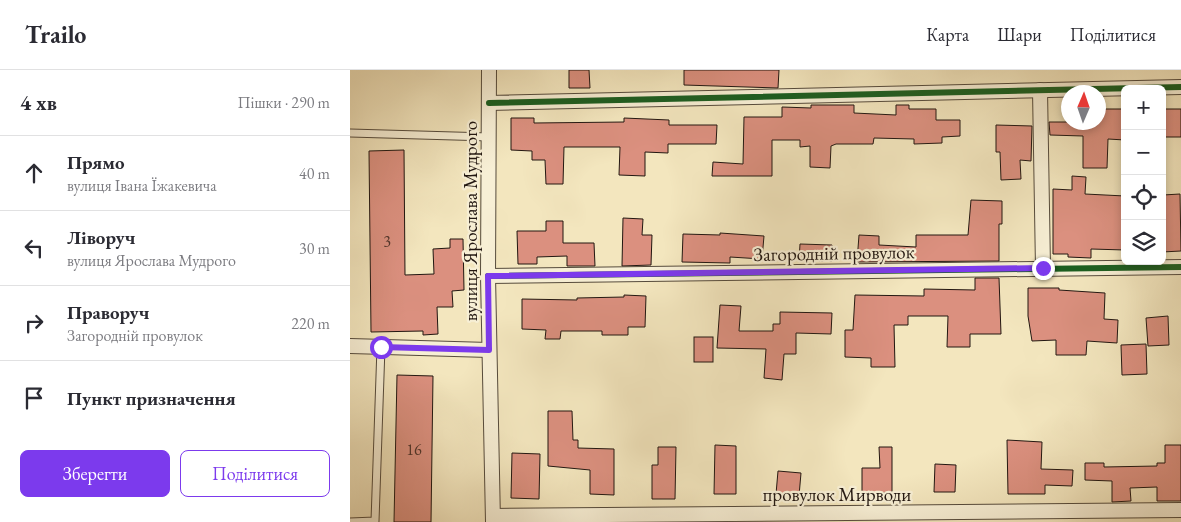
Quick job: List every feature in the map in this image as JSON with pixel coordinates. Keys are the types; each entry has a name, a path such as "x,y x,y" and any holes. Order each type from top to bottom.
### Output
{"street":[{"name":"вулиця Ярослава Мудрого","path":"489,70 488,276 493,519"},
{"path":"489,103 1181,87"},
{"path":"1040,90 1043,268"},
{"name":"Загородній провулок","path":"488,276 1181,267"},
{"path":"350,346 489,350"},
{"name":"провулок Мирводи","path":"493,519 1181,510"}],"lane":[{"path":"350,133 489,137"},
{"path":"350,522 375,521 381,347"}],"building":[{"path":"569,70 589,70 590,88 569,88"},
{"path":"684,70 779,70 778,88 684,85"},
{"path":"811,105 854,105 854,113 896,115 896,105 909,105 909,109 936,109 936,120 960,120 960,136 942,137 942,143 914,144 914,139 874,138 873,144 836,144 831,146 830,168 810,167 810,146 800,147 800,140 772,140 772,176 712,176 713,162 743,164 744,117 782,117 782,107 811,108"},
{"path":"1106,109 1121,109 1121,140 1108,139 1107,168 1083,168 1083,136 1050,135 1049,122 1061,122 1061,130 1106,130"},
{"path":"1166,109 1181,109 1181,137 1166,137"},
{"path":"511,118 534,118 534,123 624,122 624,118 669,120 669,125 717,125 716,144 668,144 668,153 645,152 645,176 619,175 620,147 564,147 563,184 546,184 545,160 532,160 532,151 511,150"},
{"path":"996,125 1032,126 1031,161 1020,160 1021,179 1001,180 1000,152 996,152"},
{"path":"404,150 405,275 434,274 433,249 450,248 450,239 463,239 464,290 452,291 453,307 437,307 438,334 423,335 423,331 371,332 369,151"},
{"path":"1072,176 1086,177 1085,194 1121,196 1121,250 1091,249 1091,258 1068,257 1068,254 1053,254 1053,189 1072,190"},
{"path":"1180,194 1181,251 1166,252 1166,195"},
{"path":"971,200 1002,201 1002,224 999,224 999,261 857,262 859,235 879,236 879,245 916,247 916,235 968,235"},
{"path":"623,218 643,219 642,235 652,235 651,265 622,266"},
{"path":"546,221 563,221 563,243 594,243 595,266 567,266 567,256 537,257 537,264 518,264 517,231 546,231"},
{"path":"720,233 764,236 762,259 730,257 730,263 682,262 683,234 720,235"},
{"path":"800,244 832,245 832,261 799,261"},
{"path":"975,278 999,278 1001,334 970,334 970,347 947,347 948,316 908,316 908,325 894,325 895,367 871,367 871,358 845,357 845,330 853,330 855,295 924,296 924,289 975,290"},
{"path":"1028,288 1059,288 1059,290 1105,293 1104,319 1118,320 1117,343 1087,341 1086,355 1056,355 1056,340 1032,341 1028,316"},
{"path":"624,295 646,296 645,327 628,327 628,335 602,335 602,331 561,331 560,339 545,339 546,330 522,329 522,299 577,300 577,298 624,297"},
{"path":"720,305 741,306 739,331 773,331 773,324 780,324 780,312 832,313 831,334 796,333 796,354 784,354 782,380 764,378 766,349 717,348"},
{"path":"1168,316 1169,345 1148,346 1146,318"},
{"path":"694,337 713,337 713,362 694,362"},
{"path":"1146,344 1147,374 1122,375 1121,345"},
{"path":"397,375 433,376 431,522 394,522"},
{"path":"548,411 572,411 573,440 578,440 578,448 614,449 614,495 590,494 590,470 548,466"},
{"path":"1007,440 1042,442 1041,469 1073,470 1072,486 1045,485 1045,494 1008,494"},
{"path":"715,445 736,446 736,494 714,494"},
{"path":"1165,445 1181,445 1181,501 1157,501 1157,487 1130,488 1131,501 1112,502 1112,481 1085,480 1085,463 1104,463 1104,467 1157,466 1157,463 1165,463"},
{"path":"658,447 676,447 675,499 652,499 652,465 658,465"},
{"path":"879,447 892,447 892,493 862,492 862,468 880,468"},
{"path":"512,453 540,454 539,499 511,498"},
{"path":"935,464 956,465 955,492 934,492"},
{"path":"778,471 801,473 799,496 776,494"}],"cycle path":[{"path":"489,103 1181,87"},
{"path":"488,276 1181,267"}],"route":[{"path":"381,347 489,350 488,276 1043,268"}]}
